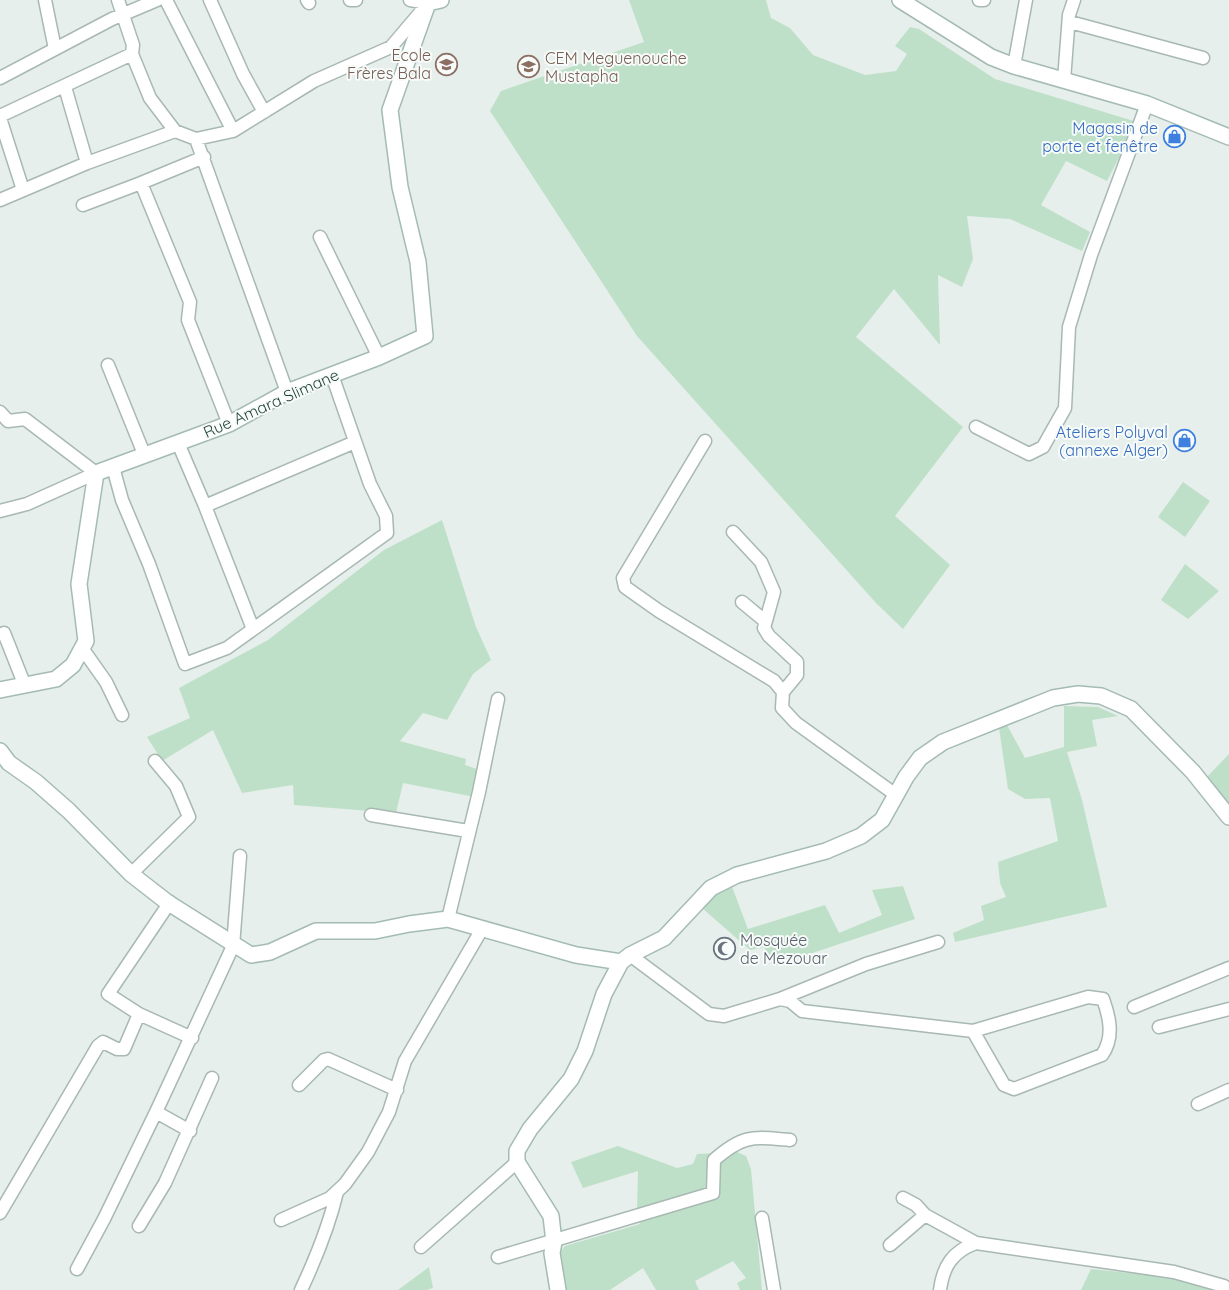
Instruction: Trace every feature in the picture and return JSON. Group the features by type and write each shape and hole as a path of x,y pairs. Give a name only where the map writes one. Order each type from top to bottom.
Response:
{"street":[{"path":"46,0 55,50"},
{"path":"118,0 133,45 132,54 150,98 175,131 196,139 233,131 314,81 390,48 432,1"},
{"path":"0,78 124,14 157,0"},
{"path":"166,0 233,131"},
{"path":"210,0 242,74 264,112"},
{"path":"350,0 356,0"},
{"path":"410,0 432,1"},
{"path":"900,0 992,57 1014,66 1147,104 1229,137"},
{"path":"979,0 984,0"},
{"path":"1014,66 1026,0"},
{"path":"1064,80 1074,0"},
{"name":"Rue Amara Slimane","path":"96,473 229,424 287,392 379,357 425,336 418,262 400,187 390,110 432,1"},
{"path":"1070,22 1203,58"},
{"path":"23,190 0,117 132,54"},
{"path":"65,87 87,163"},
{"path":"976,427 1029,454 1043,447 1066,408 1069,327 1091,255 1147,104"},
{"path":"0,200 87,163 175,131"},
{"path":"196,139 204,157 245,280 287,392"},
{"path":"83,204 204,157"},
{"path":"141,183 190,302 188,320 229,424"},
{"path":"320,237 379,357"},
{"path":"108,365 144,454"},
{"path":"113,467 122,500 149,564 185,664 227,648 387,533 386,516 370,484 332,375"},
{"path":"0,412 8,421 25,419 96,473"},
{"path":"705,441 623,578 625,587 658,610 774,681 783,692"},
{"path":"204,506 355,442"},
{"path":"178,443 253,630"},
{"path":"0,511 27,504 96,473"},
{"path":"0,690 56,679 74,665 86,641 79,584 96,473"},
{"path":"733,532 755,554 768,574 774,592 764,628 769,636 797,662 797,675 783,692 782,708 796,723 896,795"},
{"path":"742,602 765,621"},
{"path":"4,634 25,686"},
{"path":"82,648 106,682 122,715"},
{"path":"558,1290 552,1253 554,1242 552,1216 517,1162 517,1150 530,1129 571,1079 584,1051 604,994 626,958 664,938 711,888 737,874 826,851 861,836 882,820 906,777 920,758 943,742 1053,698 1078,694 1101,696 1131,709 1193,772 1229,818"},
{"path":"448,919 468,830 479,792 498,699"},
{"path":"0,751 9,763 36,782 69,811 131,874 233,946 251,955 270,952 316,931 375,931 448,919 576,955 626,958 709,1014 724,1016 780,999 866,964 938,942"},
{"path":"131,874 189,817 176,786 155,761"},
{"path":"371,815 468,830"},
{"path":"76,1269 104,1219 170,1079 192,1038 233,946 240,856"},
{"path":"170,902 108,994 139,1014 192,1038"},
{"path":"281,1220 330,1198 337,1192 368,1152 390,1112 406,1061 482,929"},
{"path":"1134,1007 1229,968"},
{"path":"780,999 790,1001 802,1012 973,1031 1088,997 1103,999 1110,1017 1108,1046 1102,1056 1014,1089 1004,1085 973,1031"},
{"path":"1159,1027 1229,1009"},
{"path":"0,1213 98,1046 103,1042 117,1049 124,1049 139,1014"},
{"path":"299,1085 324,1060 328,1059 397,1090"},
{"path":"139,1226 165,1183 190,1131 212,1078"},
{"path":"1198,1104 1229,1090"},
{"path":"156,1112 190,1131"},
{"path":"498,1257 554,1242 713,1193 714,1160 728,1149 752,1137 790,1140"},
{"path":"421,1247 517,1162"},
{"path":"301,1290 323,1234 330,1222 337,1192"},
{"path":"903,1198 916,1205 925,1216 976,1243 1174,1272 1224,1286 1228,1290"},
{"path":"890,1245 925,1216"},
{"path":"762,1218 774,1290"},
{"path":"940,1290 943,1268 963,1248 976,1243"}],"green space":[{"path":"629,0 766,0 771,18 790,28 813,55 865,75 896,71 907,54 895,46 910,27 919,29 995,79 1137,122 1107,181 1066,161 1041,205 1090,232 1082,251 1010,219 967,216 973,259 962,287 938,275 940,345 894,289 856,337 963,427 895,516 950,565 903,629 876,603 637,336 490,111 501,91 644,42"},
{"path":"1183,482 1210,501 1185,537 1158,517"},
{"path":"442,520 476,627 491,660 473,674 447,720 423,713 400,741 466,759 465,765 480,770 475,797 403,783 396,813 294,805 293,785 242,793 213,730 162,761 147,737 190,718 179,688 268,640 384,550"},
{"path":"1185,564 1219,591 1188,619 1161,600"},
{"path":"1064,706 1098,707 1118,716 1092,720 1097,746 1067,752 1082,800 1107,907 955,942 953,933 984,920 981,906 1006,897 1000,883 998,862 1058,841 1050,798 1025,799 1008,789 999,728 1007,725 1025,758 1064,747"},
{"path":"1229,754 1229,807 1205,779"},
{"path":"731,884 748,929 825,905 839,933 882,915 872,890 903,886 915,919 773,966 764,947 750,950 702,908 714,893"},
{"path":"618,1146 677,1168 693,1164 697,1154 737,1152 746,1156 751,1169 762,1290 740,1290 737,1283 746,1278 733,1261 695,1281 699,1290 656,1290 643,1268 610,1290 563,1290 556,1257 565,1246 640,1224 637,1210 638,1171 583,1188 571,1162"},
{"path":"429,1267 433,1288 426,1290 398,1290"},
{"path":"1091,1269 1178,1278 1218,1290 1081,1290"}],"place":[{"name":"Ecole Frères Bala","path":"447,64"},
{"name":"CEM Meguenouche Mustapha","path":"529,67"},
{"name":"Magasin de porte et fenêtre","path":"1174,137"},
{"name":"Ateliers Polyval (annexe Alger)","path":"1184,441"},
{"name":"Mosquée de Mezouar","path":"724,949"}]}
